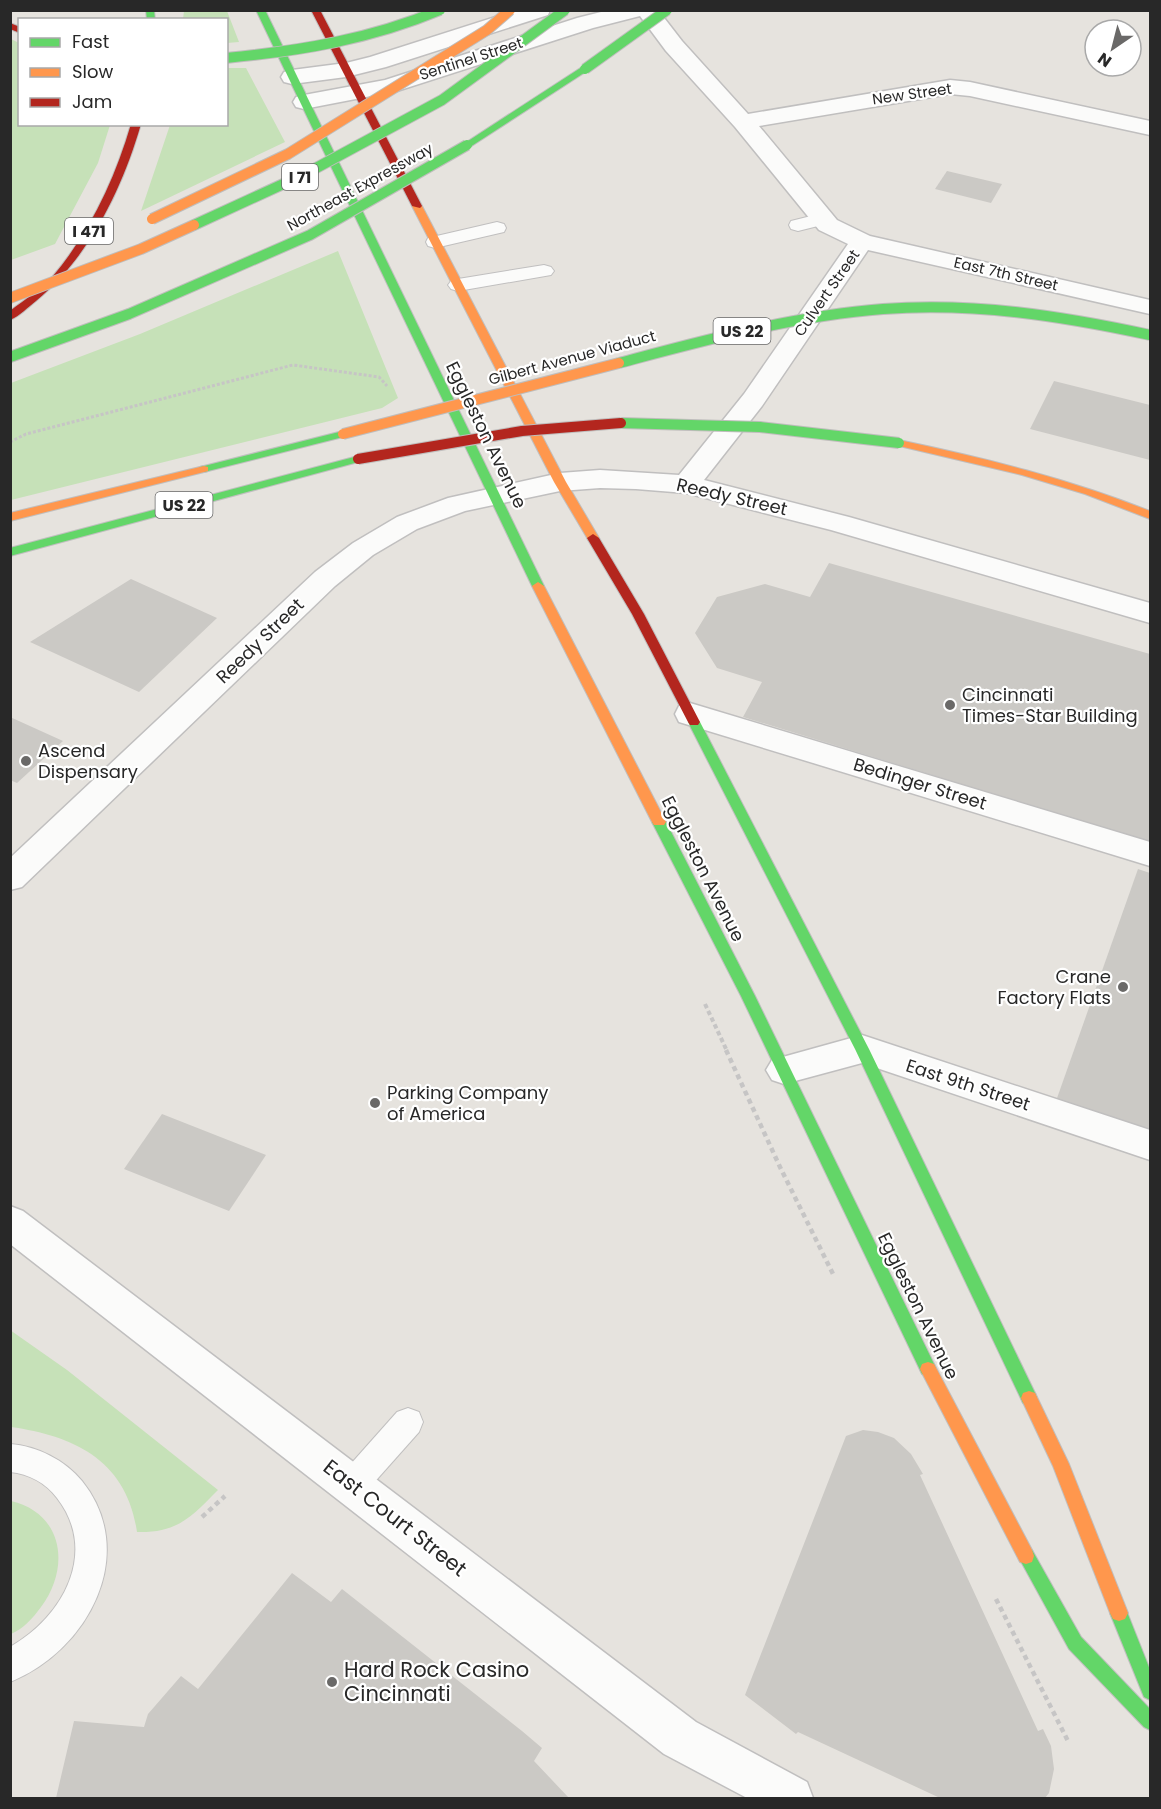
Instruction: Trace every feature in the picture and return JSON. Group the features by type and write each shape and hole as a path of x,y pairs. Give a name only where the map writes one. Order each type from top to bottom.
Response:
{"main road":[{"name":"Eggleston Avenue","path":"260,10 561,633 748,996 893,1300 1018,1544 1075,1643 1150,1721"},
{"path":"315,10 560,482 638,614 862,1049 1060,1464 1150,1691"},
{"path":"228,58 279,54 358,41 441,10"},
{"path":"139,225 288,154 487,30 510,10"},
{"name":"I 71","path":"10,298 141,249 304,174 442,100 565,10"},
{"path":"606,31 629,10"},
{"name":"Northeast Expressway","path":"10,357 129,314 310,235 467,145 585,69 667,10"},
{"path":"585,69 587,53"},
{"name":"I 471","path":"10,317 56,279 104,209 126,159 135,126"},
{"path":"54,260 96,244"},
{"name":"Gilbert Avenue Viaduct","path":"10,517 734,333 797,320 854,312 922,308 983,309 1031,313 1150,335"},
{"name":"US 22","path":"10,552 358,459 503,433 594,424 773,426 899,443 1038,473 1110,497 1150,515"}],"street":[{"name":"Sentinel Street","path":"292,77 346,70 378,62 540,10"},
{"name":"Sentinel Street","path":"304,102 390,86 585,23 637,10"},
{"name":"Culvert Street","path":"647,10 674,46 743,122 828,225 862,241 753,400 686,484"},
{"name":"New Street","path":"743,122 950,87 970,89 1150,128"},
{"name":"East 7th Street","path":"862,241 1150,307"},
{"name":"Reedy Street","path":"10,878 325,579 363,549 407,523 458,504 495,495 560,482 600,479 686,484 839,523 1150,613"},
{"name":"Bedinger Street","path":"690,714 1150,854"},
{"path":"784,1070 862,1049"},
{"name":"East 9th Street","path":"862,1049 1150,1145"},
{"name":"East Court Street","path":"10,1222 680,1738 791,1798"}],"lane":[{"path":"798,225 823,219"},
{"path":"435,242 497,228"},
{"path":"458,285 544,271"},
{"path":"352,1485 408,1422"},
{"path":"10,1458 50,1470 75,1493 90,1524 92,1560 82,1598 58,1633 25,1660 10,1666"}],"path":[{"path":"10,442 26,434 293,365 379,377 392,391"},
{"path":"202,1517 225,1496"}],"green space":[{"path":"184,11 227,11 239,42 228,43 228,18 183,18"},
{"path":"11,39 18,42 18,126 110,126 98,163 55,244 11,260"},
{"path":"228,68 246,68 285,142 141,211 170,126 228,126"},
{"path":"338,251 398,398 382,408 11,500 11,383 140,334"},
{"path":"10,1330 67,1370 218,1490 183,1522 163,1530 137,1532 131,1507 122,1487 110,1470 94,1456 56,1437 11,1427"},
{"path":"11,1501 28,1507 42,1517 51,1529 57,1544 58,1559 56,1575 41,1607 28,1623 11,1634"}],"building":[{"path":"947,171 1002,184 991,203 935,189"},
{"path":"1054,381 1150,405 1150,460 1030,429"},
{"name":"Cincinnati Times-Star Building","path":"829,563 1150,654 1150,842 743,717 762,682 717,668 695,633 717,597 765,584 810,597"},
{"path":"131,579 217,618 139,692 30,642"},
{"name":"Ascend Dispensary","path":"10,717 63,741 17,783 10,780"},
{"name":"Crane Factory Flats","path":"1138,869 1150,873 1150,1133 1056,1101"},
{"path":"162,1114 266,1155 229,1211 124,1169"},
{"path":"863,1430 878,1432 894,1438 911,1454 923,1474 920,1475 1038,1731 1043,1729 1051,1746 1054,1769 1049,1793 1045,1798 940,1798 798,1732 796,1734 745,1695 846,1436"},
{"name":"Hard Rock Casino Cincinnati","path":"292,1573 331,1602 342,1589 522,1731 542,1748 534,1761 569,1798 56,1798 74,1721 144,1727 148,1714 181,1676 198,1689"}],"traffic: fast":[{"path":"150,10 151,18"},
{"path":"260,10 538,586"},
{"path":"228,58 308,48 362,37 388,30 440,10"},
{"path":"194,225 305,174 442,100 565,10"},
{"path":"585,69 667,10"},
{"path":"467,145 585,69"},
{"path":"10,357 129,314 310,235 467,145"},
{"path":"619,363 760,328 817,317 884,309 999,310 1075,320 1150,335"},
{"path":"621,423 691,423 760,427 899,443"},
{"path":"204,469 343,434"},
{"path":"10,552 358,459"},
{"path":"694,722 862,1049 1029,1398"},
{"path":"659,822 748,996 928,1369"},
{"path":"1026,1556 1075,1643 1150,1721"},
{"path":"1119,1613 1150,1691"}],"traffic: slow":[{"path":"152,219 288,154 487,30 510,10"},
{"path":"417,206 560,482 593,538"},
{"path":"10,298 141,249 194,225"},
{"path":"343,434 619,363"},
{"path":"899,443 1058,482 1150,515"},
{"path":"10,517 204,469"},
{"path":"538,586 659,822"},
{"path":"928,1369 1026,1556"},
{"path":"1029,1398 1061,1464 1119,1613"}],"traffic: jam":[{"path":"315,10 417,206"},
{"path":"10,26 18,29"},
{"path":"10,317 56,279 104,209 126,159 135,126"},
{"path":"358,459 522,431 621,423"},
{"path":"593,538 638,614 694,722"}],"place":[{"name":"Cincinnati Times-Star Building","path":"950,705"},
{"name":"Ascend Dispensary","path":"26,761"},
{"name":"Crane Factory Flats","path":"1123,987"},
{"name":"Parking Company of America","path":"375,1103"},
{"name":"Hard Rock Casino Cincinnati","path":"332,1682"}]}
